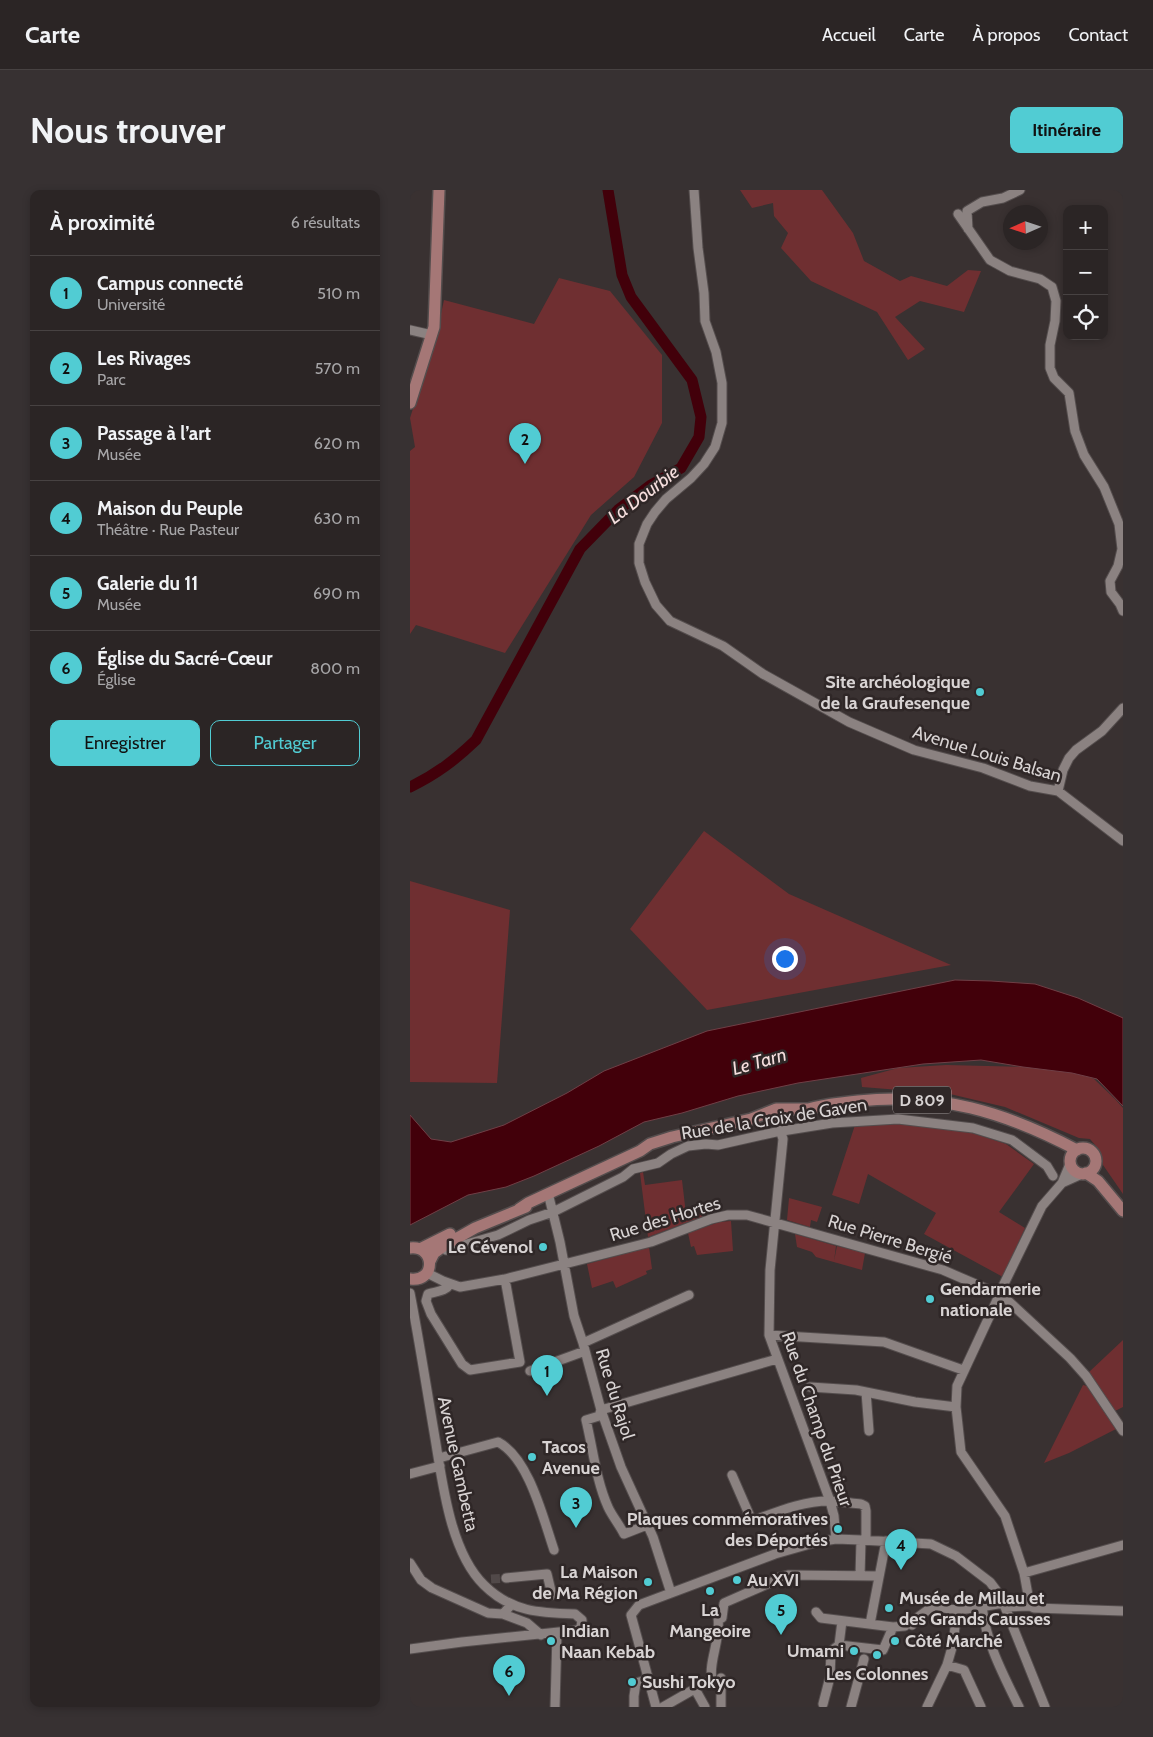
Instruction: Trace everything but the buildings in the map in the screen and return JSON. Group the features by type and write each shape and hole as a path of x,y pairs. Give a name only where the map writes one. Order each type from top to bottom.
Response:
{"main road":[{"path":"410,403 435,320 438,190"},
{"name":"D 809","path":"519,1209 650,1144 672,1137 751,1119 872,1100 923,1100 972,1107 1005,1117 1077,1150"},
{"name":"D 809","path":"1031,1129 1063,1151 1070,1162"},
{"name":"D 809","path":"640,1150 668,1149 684,1135"},
{"path":"1085,1148 1092,1153 1095,1161 1088,1170 1075,1171 1070,1162 1072,1154 1077,1150 1085,1148"},
{"path":"1088,1170 1123,1209"},
{"name":"D 809","path":"430,1261 434,1253 440,1248 476,1228 549,1197 582,1177"},
{"name":"D 809","path":"415,1249 449,1235 476,1228"},
{"path":"415,1249 425,1252 430,1261 419,1277"}],"street":[{"name":"Avenue Louis Balsan","path":"694,190 705,321 716,352 722,383 722,423 715,447 704,464 655,512 643,533 639,544 639,563 652,597 670,621 723,646 764,674 849,722 914,750 983,768 1030,786 1058,791 1067,796 1123,841"},
{"path":"968,230 967,210 982,202 1003,198 1020,190"},
{"path":"958,214 990,260 1010,271 1040,279 1052,287 1056,301 1055,321 1050,345 1050,368 1054,378 1069,393 1075,431 1084,455 1104,487 1119,524 1122,549 1118,566 1110,580 1111,592 1123,611"},
{"path":"410,330 431,337"},
{"path":"410,335 431,337"},
{"path":"1058,791 1063,770 1069,758 1076,750 1102,731 1123,708"},
{"name":"Rue du Champ du Prieur","path":"779,1115 783,1139 770,1270 769,1335 830,1501 834,1516 836,1539"},
{"name":"Rue de la Croix de Gaven","path":"446,1250 498,1235 529,1220 553,1212 622,1177 633,1169 658,1162 668,1149 706,1144 718,1145 781,1132 850,1121 898,1119 973,1128 1012,1140 1047,1166 1053,1176"},
{"path":"1030,1606 1024,1572 1005,1516 961,1452 956,1407 957,1386 1042,1206 1062,1183 1070,1162"},
{"path":"1062,1183 1088,1170"},
{"name":"Rue du Rajol","path":"549,1197 574,1316 601,1410 620,1467 647,1525 671,1593"},
{"name":"Rue des Hortes","path":"450,1284 460,1287 505,1280 651,1242 711,1219 728,1215 747,1215 776,1223"},
{"name":"Rue Pierre Bergié","path":"776,1223 943,1270 999,1295 1070,1358 1086,1376 1123,1431"},
{"path":"419,1277 450,1284"},
{"name":"Avenue Gambetta","path":"419,1277 410,1294 439,1462 450,1518 457,1541 463,1556 479,1580 490,1591 510,1604 542,1613 575,1614 582,1620 581,1627 578,1630 557,1633"},
{"path":"450,1284 441,1291 428,1294 426,1301 431,1314 462,1364 470,1370 480,1370 520,1362 505,1280"},
{"path":"530,1371 584,1347 689,1295"},
{"path":"769,1335 884,1342 963,1370"},
{"path":"647,1525 624,1534 609,1508 600,1484 586,1420 599,1416 601,1410 777,1359"},
{"path":"810,1387 866,1392 915,1402 956,1407"},
{"path":"866,1392 869,1431"},
{"path":"410,1474 498,1442 506,1446 528,1477 554,1550"},
{"path":"732,1475 752,1521 812,1502 830,1501 865,1506 860,1576"},
{"path":"656,1707 631,1615 639,1605 775,1554 802,1545 836,1539 931,1544 949,1552 990,1582 1005,1605 1045,1707"},
{"path":"870,1624 886,1541"},
{"path":"1024,1572 1123,1545"},
{"path":"410,1563 422,1580 432,1588 488,1613 502,1614 528,1623 541,1634"},
{"path":"506,1578 547,1574 552,1595"},
{"path":"721,1707 717,1678 711,1672 724,1603 780,1577 820,1575 836,1577 879,1576"},
{"path":"479,1580 491,1579"},
{"path":"502,1614 510,1604"},
{"path":"816,1612 821,1618 893,1627 908,1626 935,1605 940,1608 957,1610 1005,1605 1063,1610 1123,1611"},
{"path":"982,1606 983,1620 995,1658 1019,1707"},
{"path":"927,1707 947,1664 953,1644 957,1610"},
{"path":"832,1707 820,1704 830,1677 830,1651 839,1644 842,1621"},
{"path":"839,1644 866,1653 883,1650 893,1627"},
{"path":"410,1649 557,1633 555,1707"},
{"path":"953,1644 990,1643"},
{"path":"850,1707 866,1653"},
{"path":"947,1664 964,1670 981,1707"},
{"path":"663,1707 717,1678"},
{"path":"634,1707 636,1683 649,1679"},
{"path":"695,1689 704,1707"}],"shaded area":[{"path":"740,190 822,190 853,233 864,261 900,281 911,276 947,286 968,270 981,271 964,312 920,301 895,317 925,349 908,360 877,312 811,281 781,248 788,233 774,216 773,203 752,208"},
{"path":"559,278 610,291 662,355 662,423 634,477 591,515 505,653 416,625 410,634 410,451 415,447 410,418 436,337 444,300 534,324"},
{"path":"704,831 789,894 951,965 707,1010 630,929"},
{"path":"410,881 510,910 497,1083 410,1082"},
{"path":"946,1065 1066,1068 1094,1079 1123,1108 1123,1194 1103,1165 1100,1151 1090,1139 1079,1138 1005,1107 950,1094 862,1087 861,1078 898,1068"},
{"path":"896,1123 969,1132 1006,1144 1034,1164 999,1212 1025,1228 1003,1277 924,1234 936,1213 868,1174 859,1204 832,1195 855,1125"},
{"path":"643,1172 645,1185 682,1180 686,1214 706,1212 707,1215 648,1237 640,1173"},
{"path":"789,1198 822,1207 817,1222 811,1220 810,1227 787,1220"},
{"path":"731,1221 733,1251 697,1255 694,1246 691,1247 688,1233 719,1222"},
{"path":"795,1234 836,1246 834,1261 837,1246 865,1253 862,1270 816,1257 812,1252 797,1247"},
{"path":"649,1247 652,1269 646,1271 647,1274 616,1288 613,1281 592,1288 587,1264"},
{"path":"1123,1340 1123,1407 1115,1411 1088,1373"},
{"path":"1083,1385 1087,1386 1116,1429 1069,1453 1044,1463"}],"water":[{"name":"Le Tarn","path":"955,980 1035,984 1078,998 1123,1018 1123,1106 1097,1079 1072,1073 981,1060 923,1064 798,1083 738,1096 644,1122 599,1146 534,1176 506,1187 468,1195 410,1225 410,1115 431,1139 451,1142 504,1125 567,1093 604,1071 707,1031"}],"waterway":[{"name":"La Dourbie","path":"410,787 445,766 476,740 580,549 618,510 651,485 681,468 699,437 701,417 692,380 631,297 622,275 608,190"}],"tunnel":[{"path":"491,1579 506,1578"}],"place":[{"name":"Les Rivages","path":"525,464"},
{"name":"Site archéologique de la Graufesenque","path":"980,692"},
{"name":"Le Cévenol","path":"543,1247"},
{"name":"Gendarmerie nationale","path":"930,1299"},
{"name":"Campus connecté","path":"547,1396"},
{"name":"Tacos Avenue","path":"532,1457"},
{"name":"Passage à l’art","path":"576,1528"},
{"name":"Plaques commémoratives des Déportés","path":"838,1529"},
{"name":"Maison du Peuple","path":"901,1570"},
{"name":"Au XVI","path":"737,1580"},
{"name":"La Maison de Ma Région","path":"648,1582"},
{"name":"La Mangeoire","path":"710,1591"},
{"name":"Musée de Millau et des Grands Causses","path":"889,1608"},
{"name":"Galerie du 11","path":"781,1635"},
{"name":"Indian Naan Kebab","path":"551,1641"},
{"name":"Côté Marché","path":"895,1641"},
{"name":"Umami","path":"854,1651"},
{"name":"Les Colonnes","path":"877,1655"},
{"name":"Sushi Tokyo","path":"632,1682"},
{"name":"Église du Sacré-Cœur","path":"509,1696"}]}
